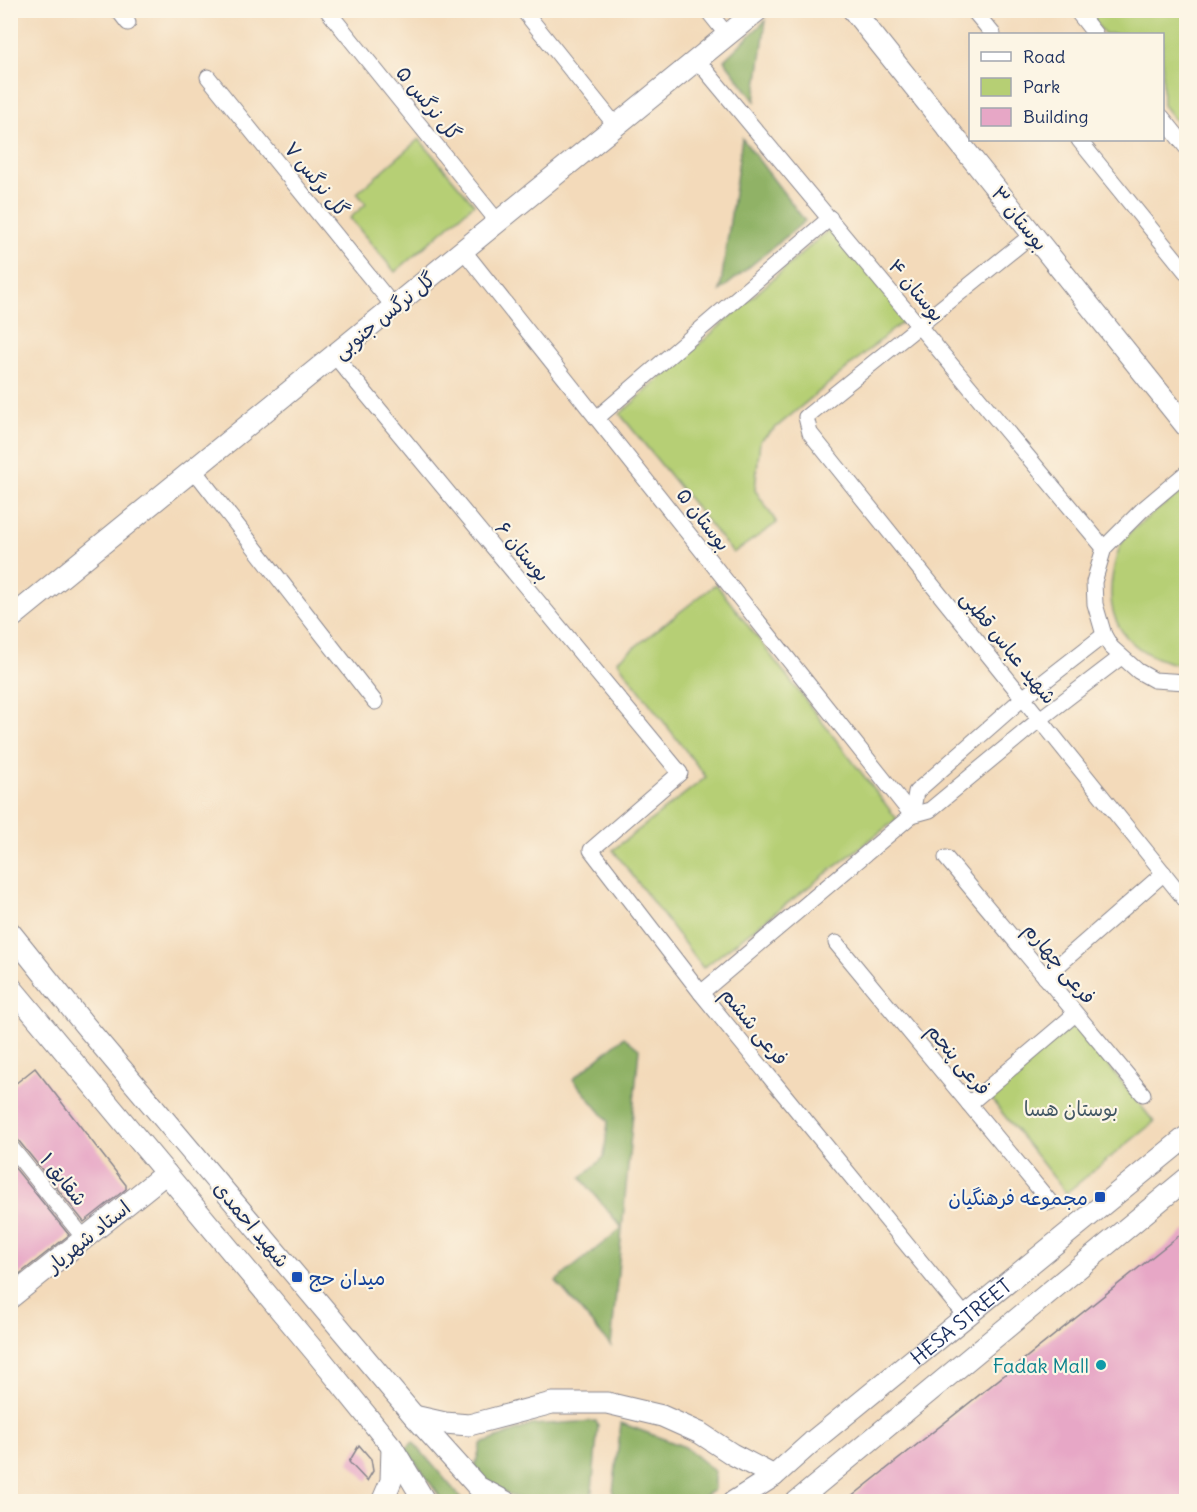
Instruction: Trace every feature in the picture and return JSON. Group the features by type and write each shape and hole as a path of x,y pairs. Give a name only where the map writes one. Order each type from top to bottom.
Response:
{"main road":[{"name":"گل نرگس جنوبی","path":"10,619 758,10"},
{"name":"بوستان ۳","path":"853,10 1186,426"},
{"path":"871,10 969,133"},
{"name":"بوستان ۳","path":"976,141 1186,403"},
{"name":"شهید احمدی","path":"10,932 83,1023 414,1416 482,1494 506,1502"},
{"name":"شهید احمدی","path":"10,986 392,1447 425,1502"},
{"path":"1178,1143 1186,1171"},
{"name":"HESA STREET","path":"734,1502 774,1476 1178,1143"},
{"name":"استاد شهریار","path":"10,1298 166,1173"},
{"name":"HESA STREET","path":"796,1502 1186,1179"},
{"path":"414,1416 445,1423 468,1425 552,1403 607,1403 662,1416 681,1424 774,1476"},
{"path":"382,1502 391,1481 392,1447"}],"street":[{"path":"118,10 128,23"},
{"name":"گل نرگس ۵","path":"327,10 498,222"},
{"path":"523,10 616,126"},
{"path":"707,10 728,35"},
{"path":"973,10 992,33"},
{"path":"1076,10 1094,33"},
{"name":"بوستان ۴","path":"697,60 1104,548"},
{"name":"گل نرگس ۷","path":"208,77 394,307"},
{"path":"1164,120 1186,147"},
{"path":"1080,141 1186,272"},
{"path":"597,418 830,218"},
{"path":"920,325 1033,234"},
{"name":"بوستان ۵","path":"463,250 912,815"},
{"name":"شهید عباس قطبی","path":"920,325 806,417 810,434 1186,901"},
{"name":"بوستان ۶","path":"334,355 680,773"},
{"path":"194,470 375,702"},
{"path":"1186,473 1142,510 1104,548 1094,582 1095,603 1104,635 1111,647 1138,671 1154,680 1186,682"},
{"path":"912,815 916,792 1023,698 1104,635"},
{"path":"701,993 912,815 930,810 1040,719 1121,657"},
{"name":"فرعی ششم","path":"680,773 591,850 701,993 966,1317"},
{"name":"فرعی چهارم","path":"946,858 1143,1094"},
{"path":"1045,977 1164,873"},
{"name":"فرعی پنجم","path":"836,944 1050,1202"},
{"path":"969,1104 1075,1014"},
{"name":"شقایق ۱","path":"10,1146 84,1239"}],"green space":[{"path":"1184,10 1186,14 1186,134 1164,106 1164,33 1104,33 1085,11"},
{"path":"766,20 755,101 724,60"},
{"path":"742,138 805,221 720,291"},
{"path":"419,139 474,204 395,272 350,218 366,204 357,193"},
{"path":"833,226 907,318 760,441 755,490 777,523 733,553 620,414"},
{"path":"1186,488 1186,666 1167,662 1151,655 1137,647 1126,636 1112,609 1111,591 1116,558 1123,541 1139,525"},
{"path":"716,584 897,819 703,968 613,850 706,777 617,661"},
{"name":"بوستان هسا","path":"1075,1024 1154,1122 1066,1193 988,1095"},
{"path":"624,1037 639,1049 611,1346 556,1281 622,1228 581,1178 604,1157 608,1121 573,1079"},
{"path":"596,1421 598,1426 591,1501 524,1501 486,1484 475,1466 481,1444 532,1425"},
{"path":"621,1423 685,1447 714,1471 714,1490 699,1499 612,1501"},
{"path":"413,1442 465,1501 443,1501 406,1449"}],"building":[{"path":"35,1068 126,1185 126,1189 84,1222 18,1140 10,1137 10,1088"},
{"path":"10,1162 69,1235 12,1280 10,1277"},
{"name":"Fadak Mall","path":"1186,1230 1186,1502 845,1502"},
{"path":"359,1445 371,1459 373,1471 367,1481 349,1462"}],"place":[{"name":"مجموعه فرهنگیان","path":"1100,1197"},
{"name":"میدان حج","path":"297,1277"},
{"name":"Fadak Mall","path":"1101,1365"}]}
